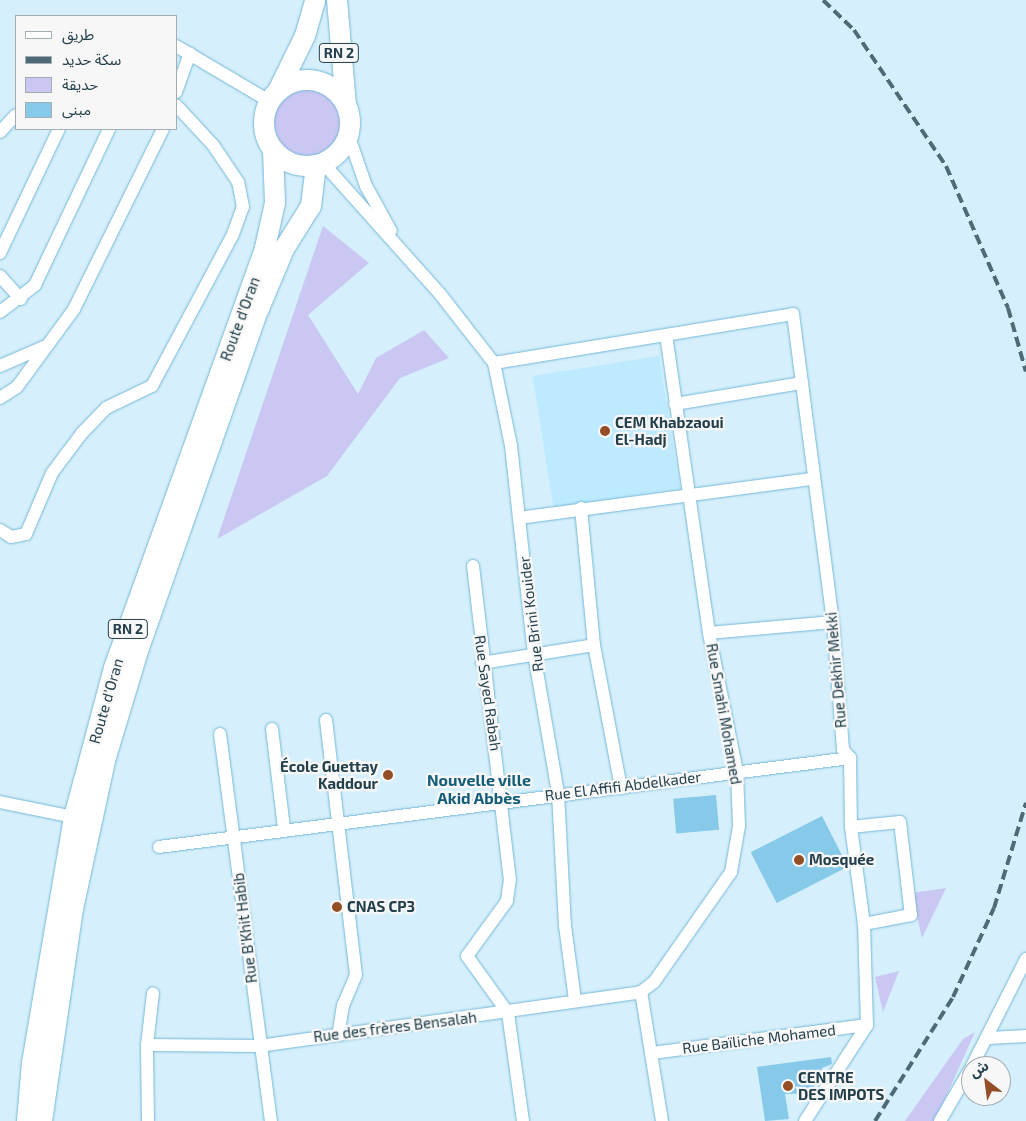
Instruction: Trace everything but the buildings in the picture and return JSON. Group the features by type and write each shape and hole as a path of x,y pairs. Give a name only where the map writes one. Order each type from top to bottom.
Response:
{"main road":[{"name":"RN 2","path":"274,96 305,36 315,0"},
{"name":"RN 2","path":"337,0 346,105"},
{"path":"302,80 316,81 328,86 346,105 348,134 339,151 320,164 292,164 273,150 263,126 274,96 302,80"},
{"name":"Route d'Oran","path":"27,1121 33,1053 74,818 114,668 265,248 275,203 273,150"},
{"name":"Route d'Oran","path":"42,1121 73,909 109,748 139,648 258,310 284,249 311,206 320,164"}],"street":[{"path":"178,47 274,96"},
{"path":"178,75 190,53"},
{"path":"0,530 11,537 26,534 52,473 74,443 106,408 152,386 233,234 243,207 238,182 214,145 178,107"},
{"path":"0,132 15,116"},
{"path":"0,253 59,130"},
{"path":"0,312 22,299 40,276 109,130"},
{"path":"0,398 17,387 74,309 163,130"},
{"path":"348,134 366,186 409,258"},
{"path":"320,164 409,258"},
{"name":"Rue Brini Kouider","path":"409,258 494,363 512,446 534,654 558,793 565,926 575,1000"},
{"path":"0,276 22,299"},
{"name":"Rue Dekhir Mekki","path":"666,336 793,314 812,479 833,622 843,750 850,758 852,827 864,924 867,1025"},
{"path":"494,363 666,336"},
{"name":"Rue Smahi Mohamed","path":"641,992 654,982 731,872 738,848 737,772 709,633 666,336"},
{"path":"0,366 50,344"},
{"path":"675,404 802,383"},
{"path":"519,518 581,508 690,496 812,479"},
{"path":"581,508 594,645 621,788"},
{"name":"Rue Sayed Rabah","path":"473,566 482,663 504,802 508,901 467,956 508,1013"},
{"path":"709,633 833,622"},
{"path":"482,663 594,645"},
{"path":"326,720 340,826 356,975 343,1005 338,1035"},
{"path":"272,729 284,828"},
{"name":"Rue B'Khit Habib","path":"220,734 235,836 259,1046 271,1121"},
{"name":"Rue El Affifi Abdelkader","path":"159,847 284,828 340,826 558,793 621,788 850,758"},
{"path":"0,802 74,818"},
{"path":"852,827 900,822 911,915 864,924"},
{"path":"978,1056 989,1038 1026,959"},
{"path":"641,992 662,1121"},
{"name":"Rue des frères Bensalah","path":"147,1044 259,1046 508,1013 575,1000 641,992"},
{"path":"148,1121 147,1044 153,993"},
{"path":"508,1013 523,1121"},
{"path":"805,1121 867,1025"},
{"name":"Rue Baïliche Mohamed","path":"652,1053 867,1025"},
{"path":"989,1038 1026,1036"},
{"path":"940,1121 961,1086"}],"shaded area":[{"name":"CEM Khabzaoui El-Hadj","path":"659,356 680,488 554,508 533,376"}],"green space":[{"path":"306,88 325,94 335,104 341,123 335,142 325,152 306,158 287,152 277,142 271,123 277,104 287,94"},
{"path":"323,226 369,263 308,315 358,394 376,358 424,330 449,358 400,378 327,476 217,539"},
{"path":"946,888 922,938 912,893"},
{"path":"899,971 883,1012 875,977"},
{"path":"975,1032 964,1056 961,1056 961,1063 935,1121 905,1121 963,1039"}],"railway":[{"path":"823,0 854,30 946,166 1008,308 1026,372"},
{"path":"875,1121 953,997 994,908 1026,803"}],"place":[{"name":"CEM Khabzaoui El-Hadj","path":"605,431"},
{"name":"École Guettay Kaddour","path":"388,775"},
{"name":"Mosquée","path":"799,860"},
{"name":"CNAS CP3","path":"337,907"},
{"name":"CENTRE DES IMPOTS","path":"788,1086"}],"district":[{"name":"Nouvelle ville Akid Abbès","path":"479,789"}]}
